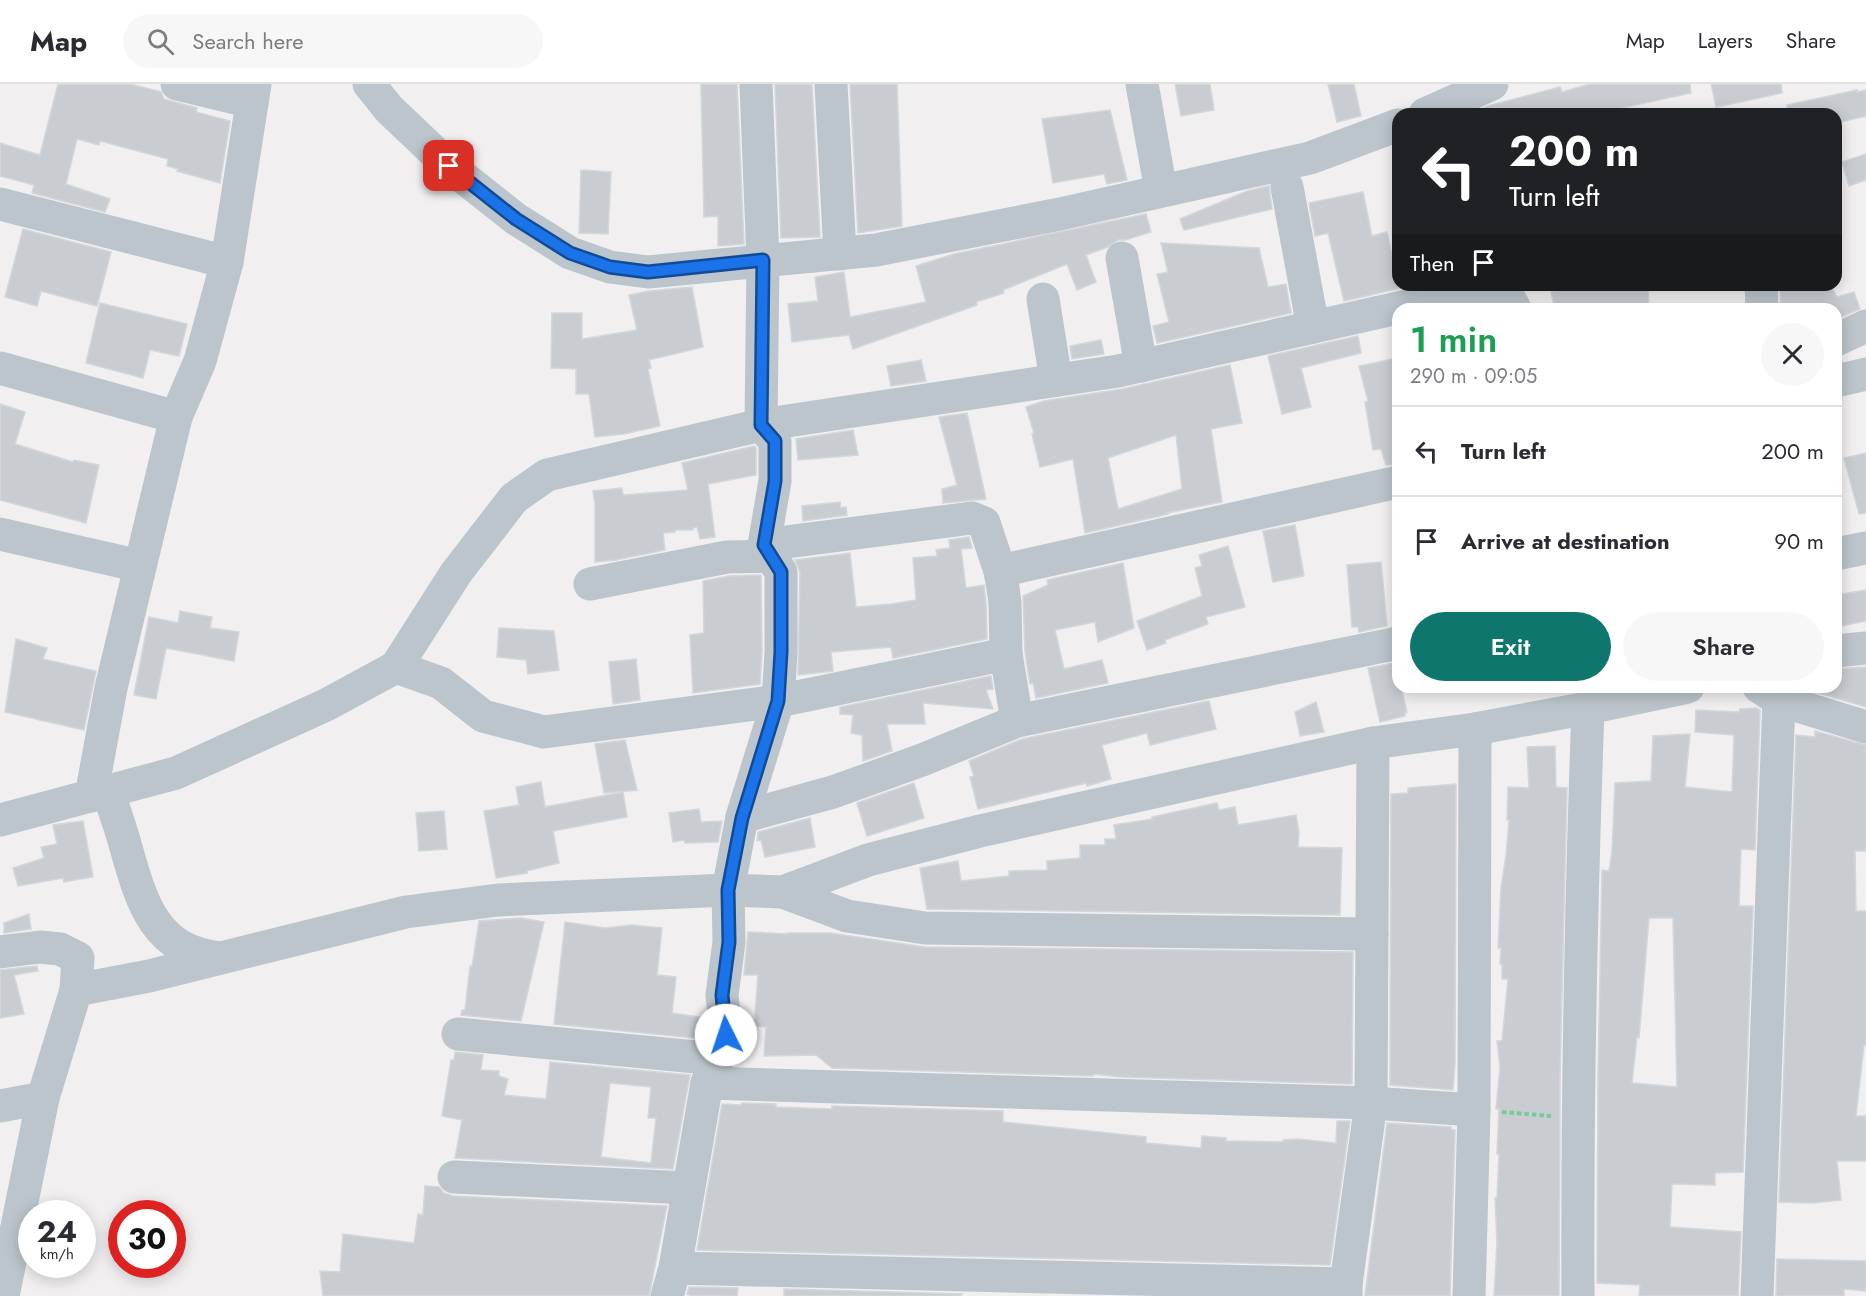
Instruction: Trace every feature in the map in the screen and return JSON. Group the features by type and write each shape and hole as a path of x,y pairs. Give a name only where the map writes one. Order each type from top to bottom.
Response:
{"street":[{"path":"177,84 253,93 227,262 200,361 176,417 111,688 99,794 147,910 165,935 182,948 200,956 220,958"},
{"path":"369,84 389,109 449,166 516,219 570,253 610,267 648,272 876,250 1060,214 1310,158 1392,127"},
{"path":"756,84 763,260 761,425 775,441 775,481 767,550 781,572 781,652 778,701 742,818 728,890 729,942 722,995 726,1035 712,1071 671,1282 1346,1290 1371,1103 1373,743"},
{"path":"831,84 840,254"},
{"path":"1142,84 1161,191"},
{"path":"1438,108 1492,84"},
{"path":"1287,187 1313,327"},
{"path":"0,204 227,262"},
{"path":"1122,258 1141,366"},
{"path":"1406,303 1453,291"},
{"path":"1500,291 1507,294 1512,303"},
{"path":"1043,299 1056,380"},
{"path":"0,820 176,773 326,705 396,667 456,573 514,498 547,476 761,425 1141,366 1392,307"},
{"path":"1842,337 1866,326"},
{"path":"0,368 176,417"},
{"path":"1842,380 1866,374"},
{"path":"1000,571 1392,483"},
{"path":"590,584 767,550 972,518 984,523 1000,571 1005,603 1006,654 1017,721"},
{"path":"0,534 140,566"},
{"path":"1842,553 1866,548"},
{"path":"742,818 832,792 922,760 1017,721 1392,644"},
{"path":"1842,650 1866,648"},
{"path":"396,667 441,683 483,716 544,732 778,701 1006,654"},
{"path":"783,892 868,860 980,831 1181,788 1373,743 1474,729 1659,693"},
{"path":"1757,1296 1769,694 1866,727"},
{"path":"1578,1296 1577,1118 1588,708"},
{"path":"1469,1296 1474,1110 1474,729"},
{"path":"76,990 149,976 406,912 498,900 728,890 783,892 847,916 925,928 1372,934"},
{"path":"0,952 40,947 60,948 78,958 76,990 12,1191 3,1296"},
{"path":"458,1034 712,1071 1474,1110"},
{"path":"0,1106 43,1098"},
{"path":"454,1177 688,1188"}],"path":[{"path":"1474,1110 1577,1118"}],"building":[{"path":"58,84 130,84 161,92 164,99 197,108 196,112 230,121 220,183 177,171 178,169 167,166 168,159 100,141 99,145 77,139 66,184 110,199 105,212 32,193 34,185 0,176 0,143 40,155"},
{"path":"701,84 737,84 744,244 718,246 718,216 704,217"},
{"path":"775,84 812,84 820,237 781,238"},
{"path":"850,84 897,84 902,226 858,233"},
{"path":"1175,84 1210,84 1214,110 1181,116"},
{"path":"1328,84 1354,84 1361,116 1337,122"},
{"path":"1590,84 1690,84 1691,93 1622,108 1484,108 1560,87 1562,92"},
{"path":"1711,84 1781,84 1782,93 1716,107"},
{"path":"1866,90 1866,116 1842,122 1842,108 1787,108 1787,105"},
{"path":"1110,110 1127,180 1107,184 1104,174 1053,183 1042,119"},
{"path":"1866,154 1866,180 1849,186 1842,162"},
{"path":"581,170 611,172 608,234 579,233"},
{"path":"1269,186 1272,209 1184,230 1180,219 1247,191"},
{"path":"1363,192 1372,236 1387,232 1392,256 1392,290 1344,301 1328,233 1315,236 1309,203"},
{"path":"1146,214 1151,232 1118,240 1108,247 1086,255 1096,282 1077,290 1067,264 1003,290 1004,293 976,302 977,305 853,349 849,335 792,342 788,304 818,301 815,277 844,272 850,317 926,302 916,266 954,254"},
{"path":"23,229 111,252 97,306 41,291 37,306 5,297"},
{"path":"1161,243 1259,248 1268,287 1286,284 1291,313 1157,343 1153,326 1169,322 1157,274 1168,272"},
{"path":"692,287 703,347 649,360 651,368 648,369 660,426 624,434 595,437 589,394 576,394 576,369 551,368 552,313 582,313 582,339 637,330 629,295"},
{"path":"1648,291 1649,303 1554,303 1551,292"},
{"path":"1780,291 1834,291 1837,297 1854,292 1860,309 1842,316 1842,303 1781,303"},
{"path":"100,303 187,324 179,356 150,350 143,378 86,363"},
{"path":"1358,336 1361,353 1301,368 1311,407 1282,414 1268,356"},
{"path":"1101,340 1104,354 1072,359 1070,346"},
{"path":"1392,359 1392,464 1386,465 1381,449 1373,450 1365,402 1368,401 1359,366"},
{"path":"921,360 926,381 891,386 887,366"},
{"path":"1230,365 1242,423 1211,429 1222,502 1085,533 1073,459 1040,467 1032,434 1034,433 1026,407 1044,401 1122,389","holes":["1176,435 1182,489 1118,509 1108,458"]},
{"path":"0,404 25,412 15,444 73,462 74,460 99,465 86,523 0,500"},
{"path":"967,413 986,499 943,503 942,489 957,485 939,417"},
{"path":"853,430 858,455 798,460 796,439"},
{"path":"754,446 756,448 756,475 708,484 715,537 700,539 697,527 693,530 675,530 675,532 663,533 665,550 595,562 593,491 622,488 623,495 688,490 682,463"},
{"path":"1866,453 1866,513 1859,514 1844,458"},
{"path":"840,502 841,508 846,507 847,515 803,521 802,506"},
{"path":"1295,525 1304,576 1273,582 1263,531"},
{"path":"969,537 972,548 961,549 966,588 984,585 987,639 893,658 891,647 831,652 833,671 798,675 800,572 795,560 850,553 856,607 892,604 916,600 913,558 937,556 936,550 950,548 949,540"},
{"path":"1228,546 1245,607 1206,617 1208,624 1165,640 1166,643 1147,650 1137,621 1202,596 1195,568 1202,566 1199,555"},
{"path":"1381,562 1387,626 1359,632 1358,627 1352,627 1347,565"},
{"path":"1123,563 1134,628 1098,642 1095,622 1055,630 1064,669 1102,660 1108,683 1036,698 1033,683 1030,684 1025,652 1023,596 1048,585 1047,580"},
{"path":"761,575 760,684 693,693 690,635 704,633 703,581 729,576"},
{"path":"1866,590 1866,621 1842,626 1842,594"},
{"path":"180,611 212,617 210,628 239,632 234,661 166,648 156,699 134,695 149,617 178,623"},
{"path":"499,628 554,631 559,670 528,674 526,660 497,657"},
{"path":"16,639 47,648 43,659 96,671 84,730 5,712"},
{"path":"636,659 640,700 613,704 609,662"},
{"path":"1392,664 1392,693 1402,693 1407,712 1405,716 1380,722 1368,668"},
{"path":"1866,667 1866,707 1819,693 1842,693 1842,669"},
{"path":"991,676 993,689 986,690 993,709 923,703 925,724 887,724 892,751 863,761 862,735 851,733 853,715 840,714 840,707"},
{"path":"1209,701 1216,729 1150,745 1147,733 1102,745 1111,779 978,809 970,777 974,776 969,761 1022,739"},
{"path":"1316,702 1324,732 1300,736 1295,712"},
{"path":"1740,709 1760,710 1755,850 1741,849 1739,906 1753,906 1743,1172 1715,1173 1715,1185 1672,1184 1670,1227 1741,1232 1738,1296 1639,1296 1640,1285 1597,1283 1602,870 1609,871 1612,851 1615,783 1651,781 1653,736 1690,734 1685,787 1732,792 1734,735 1695,732 1696,710 1739,712","holes":["1649,918 1673,918 1677,1087 1632,1083 1637,1037 1639,1038"]},
{"path":"1815,731 1866,745 1866,851 1855,851 1856,911 1866,911 1866,1045 1864,1045 1856,1116 1866,1116 1866,1161 1837,1161 1841,1200 1813,1203 1779,1202 1796,735 1815,737"},
{"path":"625,740 637,790 604,793 595,744"},
{"path":"1555,746 1556,787 1567,788 1560,1075 1559,1296 1494,1296 1497,1243 1495,1198 1497,1198 1499,1154 1497,1154 1499,1109 1496,1109 1500,1067 1497,1041 1502,1041 1508,979 1502,979 1501,948 1498,948 1501,888 1509,820 1507,820 1508,787 1529,788 1527,747"},
{"path":"541,782 545,807 623,792 627,817 553,831 559,863 527,871 527,873 496,878 484,811 519,805 516,787"},
{"path":"914,783 924,818 867,836 857,803"},
{"path":"1456,784 1453,1090 1390,1085 1391,794 1408,793 1408,788"},
{"path":"1217,803 1219,810 1235,807 1238,825 1296,815 1299,832 1298,847 1342,848 1340,915 927,909 920,868 958,861 961,881 1009,876 1009,871 1047,870 1047,861 1080,858 1080,845 1105,845 1105,839 1116,839 1114,825 1153,819 1152,817"},
{"path":"699,809 701,822 722,821 718,842 685,843 684,840 673,842 669,813"},
{"path":"444,811 447,849 419,851 416,813"},
{"path":"810,818 815,847 765,857 761,840 757,841 758,832"},
{"path":"83,821 93,877 64,882 63,878 18,886 13,868 44,858 41,847 57,844 53,825"},
{"path":"29,914 31,929 4,933 4,923"},
{"path":"521,918 544,922 521,1021 461,1015 462,1010 465,1010 470,966 472,967 479,921"},
{"path":"565,922 605,928 632,925 662,928 657,975 676,977 672,1013 705,1018 707,1032 704,1039 554,1024"},
{"path":"748,932 830,933 925,947 1353,952 1352,1084 1122,1077 1094,1074 1093,1076 832,1068 816,1055 764,1056 766,1027 754,1026 758,975 744,975"},
{"path":"37,966 38,971 14,975 24,1014 0,1018 0,970"},
{"path":"455,1052 483,1055 481,1070 499,1071 499,1076 508,1079 504,1095 546,1099 550,1062 690,1075 673,1169 455,1158 462,1120 442,1116 451,1060 454,1060","holes":["610,1083 651,1087 648,1118 656,1118 651,1163 601,1157"]},
{"path":"742,1103 832,1109 832,1106 1003,1111 1003,1122 1146,1137 1146,1143 1201,1148 1202,1136 1226,1138 1226,1141 1283,1142 1283,1140 1298,1139 1336,1143 1337,1121 1350,1121 1330,1265 697,1250 722,1104 741,1105"},
{"path":"1387,1123 1451,1127 1455,1130 1450,1296 1365,1296"},
{"path":"425,1186 439,1187 444,1193 453,1196 667,1206 649,1296 323,1296 320,1271 340,1272 343,1234 414,1243 418,1214 423,1215"},
{"path":"1777,1259 1866,1261 1866,1291 1844,1289 1844,1296 1776,1296"},
{"path":"689,1287 738,1288 737,1296 692,1296 687,1294"},
{"path":"784,1289 962,1294 961,1296 784,1296"}],"route":[{"path":"449,166 516,219 570,253 610,267 648,272 763,260 761,425 775,441 775,481 764,545 781,572 781,652 778,701 742,818 728,890 729,942 722,995 726,1035"}]}
